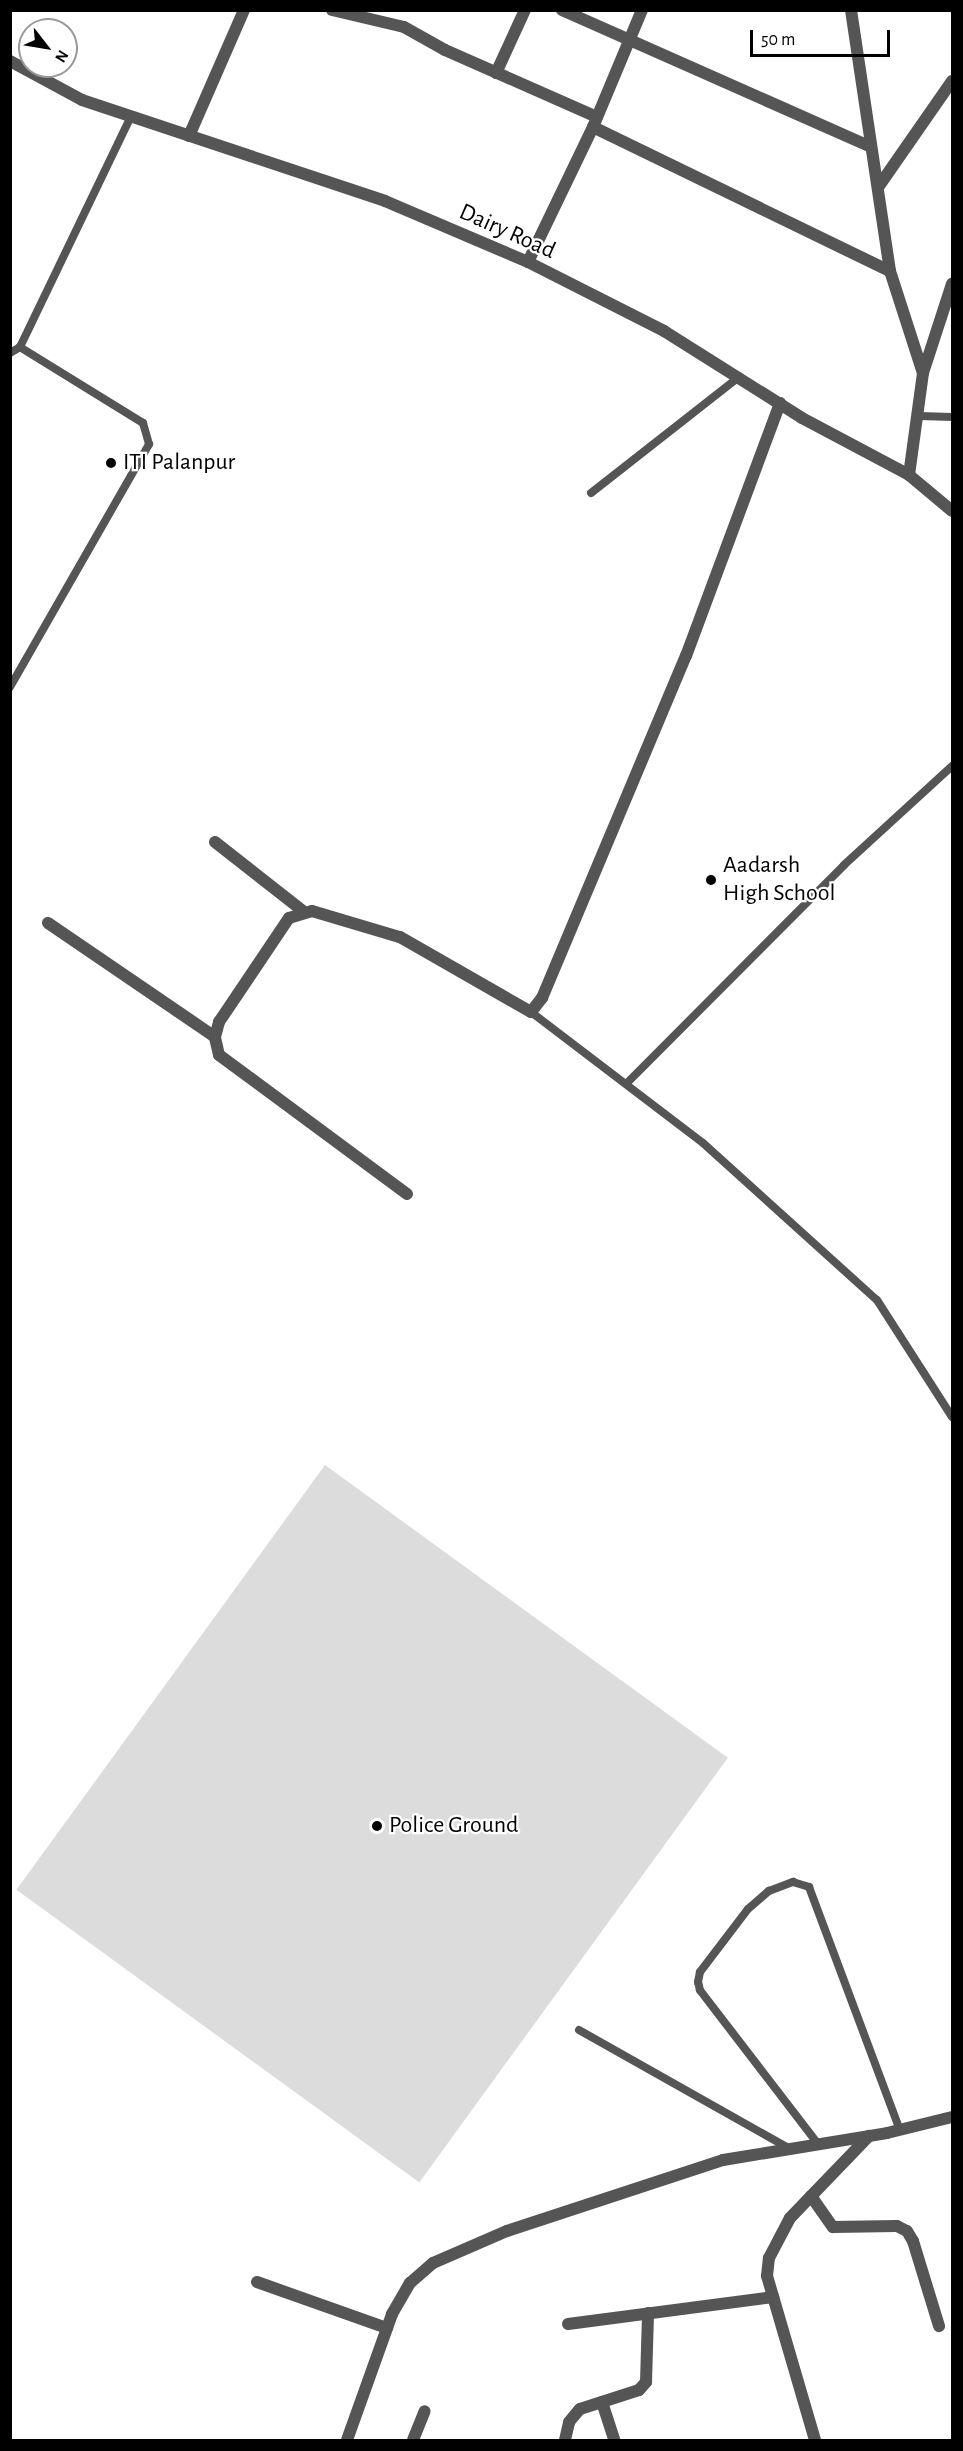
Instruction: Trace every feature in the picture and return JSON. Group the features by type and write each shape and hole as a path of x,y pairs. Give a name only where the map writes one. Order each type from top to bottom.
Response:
{"street":[{"path":"189,136 244,10"},
{"path":"332,10 398,24 890,272"},
{"path":"496,73 525,10"},
{"path":"562,10 869,146"},
{"path":"528,262 595,122 642,10"},
{"path":"851,10 869,146 879,186 890,272 923,373"},
{"name":"Dairy Road","path":"12,65 82,100 385,201 528,262 664,331 740,376 780,404 909,476 952,511"},
{"path":"879,186 952,81"},
{"path":"909,476 920,416 923,373 952,284"},
{"path":"215,842 303,911 400,937 531,1012 542,998 686,656 780,404"},
{"path":"303,911 289,918 278,932 219,1022 214,1037 219,1054 407,1194"},
{"path":"48,923 214,1037"},
{"path":"347,2440 387,2328 410,2283 433,2263 507,2231 723,2160 870,2136 952,2117"},
{"path":"815,2440 767,2276 768,2258 790,2218 870,2136"},
{"path":"811,2196 833,2227 897,2226 907,2231 914,2241 939,2325"},
{"path":"257,2282 387,2328"},
{"path":"568,2324 773,2297"},
{"path":"565,2440 573,2414 639,2390 646,2382 648,2313"},
{"path":"602,2402 614,2440"},
{"path":"413,2440 425,2411"}],"lane":[{"path":"10,353 20,347 131,116"},
{"path":"10,687 149,444 144,423 20,347"},
{"path":"591,493 740,376"},
{"path":"920,416 952,417"},
{"path":"627,1083 844,865 952,766"},
{"path":"531,1012 703,1143 877,1300 952,1418"},
{"path":"818,2144 700,1990 698,1982 700,1972 748,1909 770,1891 793,1882 809,1887 900,2130"},
{"path":"579,2030 790,2149"}],"shaded area":[{"name":"Police Ground","path":"325,1465 728,1758 419,2182 16,1890"}],"place":[{"name":"ITI Palanpur","path":"111,463"},
{"name":"Aadarsh High School","path":"711,880"},
{"name":"Police Ground","path":"377,1826"}]}
